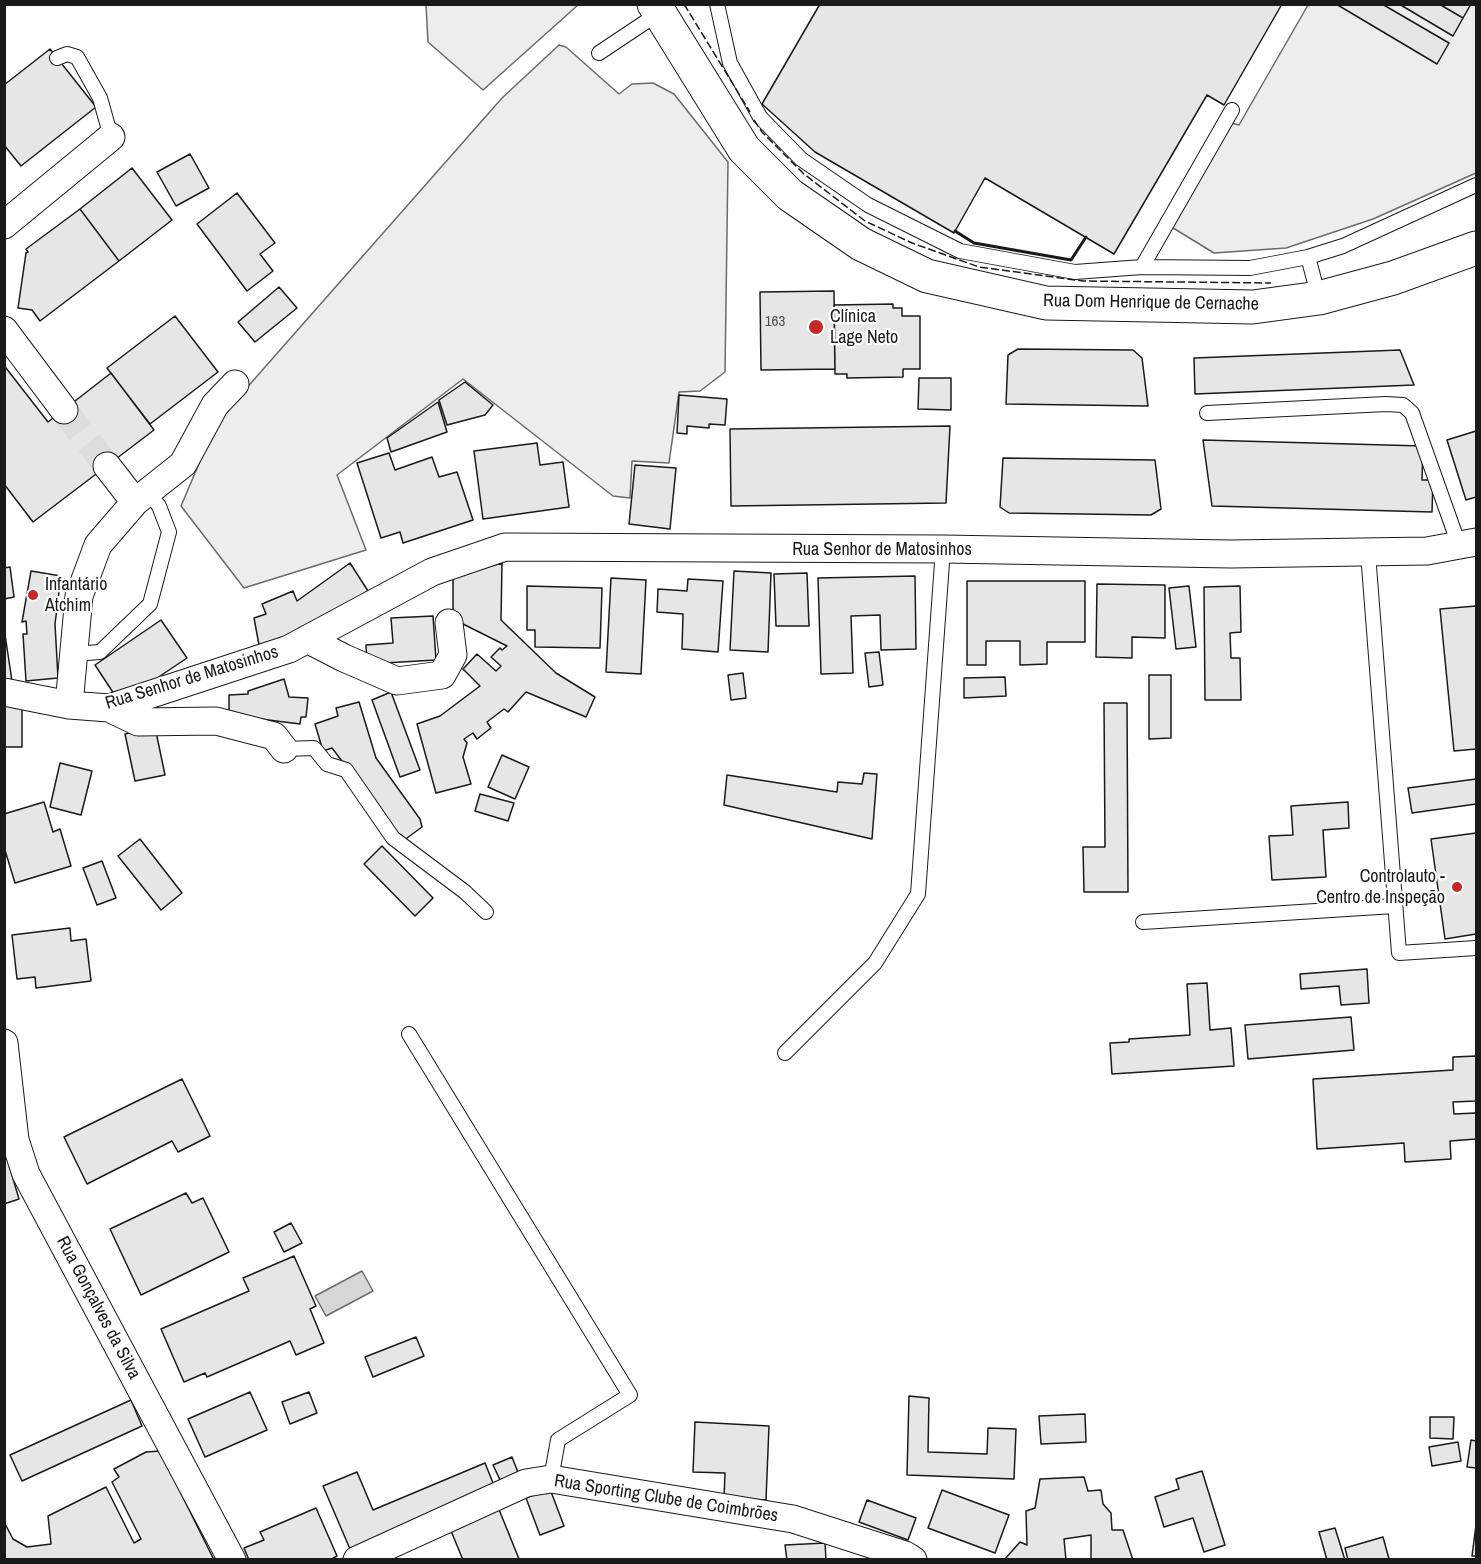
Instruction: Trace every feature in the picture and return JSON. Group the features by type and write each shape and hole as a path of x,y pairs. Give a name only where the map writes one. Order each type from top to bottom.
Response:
{"street":[{"name":"Rua Dom Henrique de Cernache","path":"656,9 744,149 790,195 861,244 927,276 1046,303 1253,307 1319,298 1393,278 1476,248"},
{"path":"4,225 111,137"},
{"path":"4,330 64,410"},
{"path":"69,705 80,596 98,545 141,497 183,464 215,405 235,384"},
{"path":"107,466 141,497"},
{"name":"Rua Senhor de Matosinhos","path":"4,692 69,705 109,708 288,649 432,572 505,548 943,549 1231,554 1427,551 1468,544"},
{"path":"307,639 397,681 442,675 453,655 449,623"},
{"path":"109,708 138,722 216,721 274,736 284,750"},
{"name":"Rua Gonçalves da Silva","path":"4,1043 15,1140 26,1174 232,1560"},
{"name":"Rua Sporting Clube de Coimbrões","path":"357,1560 526,1483 551,1479 793,1519 905,1555 913,1560"}],"lane":[{"path":"717,4 730,63 760,117 801,159 868,205 960,251 1075,272 1142,267 1250,268 1308,257 1343,246 1476,185"},
{"path":"599,53 656,9"},
{"path":"57,58 67,54 77,57 100,98 111,137"},
{"path":"1142,267 1232,110"},
{"path":"1308,257 1319,298"},
{"path":"1207,413 1403,405 1412,413 1468,544"},
{"path":"74,654 99,652 150,604 169,532 159,506 141,497"},
{"path":"785,1053 875,963 918,894 943,549"},
{"path":"1368,553 1399,953 1476,948"},
{"path":"284,750 314,748 327,764 346,770 393,838 465,892 486,912"},
{"path":"1143,922 1394,906"},
{"path":"409,1034 630,1395 558,1440 551,1479"}],"shaded area":[{"path":"426,4 578,5 483,90 428,42"},
{"path":"1308,5 1476,5 1476,173 1373,219 1286,248 1214,253 1165,223 1219,120 1239,125"},
{"path":"559,45 566,47 619,94 632,84 653,83 674,94 728,162 725,372 700,391 679,392 669,463 632,461 630,498 613,496 463,379 337,475 366,550 244,588 181,506 221,412 236,400 502,98"},
{"path":"362,1271 373,1291 326,1316 315,1296"}],"building":[{"path":"820,4 1282,4 1224,105 1207,95 1114,254 985,178 954,233 815,152 762,104"},
{"path":"1336,4 1382,4 1449,43 1437,64"},
{"path":"1399,4 1439,4 1463,18 1453,36"},
{"path":"1439,4 1471,4 1463,18"},
{"path":"50,49 96,107 21,166 4,145 4,85"},
{"path":"190,154 209,188 176,206 157,172"},
{"path":"132,168 172,220 119,261 80,209"},
{"path":"237,193 275,243 260,254 273,271 247,291 197,224"},
{"path":"80,209 119,261 40,321 32,310 18,308 28,252 26,249"},
{"path":"279,287 297,308 255,342 238,322"},
{"path":"834,291 835,369 761,370 760,292"},
{"path":"893,304 893,308 902,308 902,316 920,316 920,369 903,369 903,377 847,378 847,374 835,374 834,305"},
{"path":"175,316 218,372 150,424 107,368"},
{"path":"1018,349 1133,350 1142,358 1148,406 1006,404 1008,355"},
{"path":"1400,350 1414,385 1195,394 1194,358"},
{"path":"6,368 48,422 111,373 154,430 33,522 4,484 4,369"},
{"path":"919,378 951,378 951,410 918,409"},
{"path":"465,382 493,405 485,415 447,425 439,400"},
{"path":"679,395 727,399 725,425 709,424 709,428 687,426 687,434 677,433"},
{"path":"438,402 447,432 391,452 387,438"},
{"path":"950,426 946,503 731,506 730,429"},
{"path":"1476,431 1476,497 1466,500 1447,440"},
{"path":"1203,440 1423,446 1422,480 1433,480 1432,512 1212,506"},
{"path":"537,443 540,465 563,462 569,507 483,519 474,451"},
{"path":"389,453 395,470 432,457 439,477 457,472 473,520 403,543 400,532 381,538 357,463"},
{"path":"1003,458 1155,460 1161,509 1151,515 1009,513 1000,507"},
{"path":"635,465 676,468 670,529 629,524"},
{"path":"350,563 368,591 309,630 259,645 254,618 266,614 262,604 293,591 297,601"},
{"path":"502,563 501,620 556,673 595,697 586,717 526,692 508,712 504,709 487,722 491,728 477,739 473,733 464,739 467,743 463,757 471,784 436,793 417,724 440,716 480,686 463,669 477,654 496,671 501,666 491,657 500,648 502,650 507,646 453,619 453,577"},
{"path":"10,567 14,597 4,599 4,568"},
{"path":"31,571 61,576 55,624 58,678 26,681 23,634 27,634 26,621 22,622"},
{"path":"734,571 771,573 768,652 730,650"},
{"path":"807,573 809,626 776,626 774,574"},
{"path":"915,576 916,649 881,650 880,615 851,616 853,673 821,674 818,578"},
{"path":"611,578 646,580 641,674 606,672"},
{"path":"688,579 723,581 718,652 682,649 683,614 657,612 658,589 687,591"},
{"path":"967,581 1085,581 1085,642 1047,642 1047,664 1020,665 1020,641 986,641 986,665 967,665"},
{"path":"1097,584 1165,585 1165,638 1132,637 1132,658 1096,657"},
{"path":"527,586 602,588 600,648 535,647 535,630 527,630"},
{"path":"1189,586 1196,647 1176,649 1169,588"},
{"path":"1240,586 1241,632 1230,633 1231,658 1240,658 1241,700 1205,700 1204,587"},
{"path":"1476,606 1476,749 1454,751 1440,609"},
{"path":"433,616 436,660 367,664 366,645 393,643 391,618"},
{"path":"161,620 187,658 120,703 95,665"},
{"path":"4,628 12,681 4,682"},
{"path":"879,652 883,685 869,687 865,653"},
{"path":"743,673 746,698 731,700 728,675"},
{"path":"1149,675 1171,675 1171,738 1149,739"},
{"path":"1005,677 1006,696 964,698 964,678"},
{"path":"284,679 289,697 308,698 306,717 301,717 300,724 229,715 229,695 248,694 248,691"},
{"path":"391,692 420,770 400,777 372,700"},
{"path":"359,702 376,758 420,819 422,827 403,841 332,748 323,751 315,724 338,716 336,708"},
{"path":"1104,703 1127,703 1128,892 1084,892 1083,847 1105,847"},
{"path":"4,706 22,706 22,747 4,747"},
{"path":"155,727 165,775 135,781 125,734"},
{"path":"502,755 529,767 515,799 488,787"},
{"path":"60,763 92,771 81,815 50,807"},
{"path":"864,773 877,774 872,839 724,805 727,775 837,792 838,782 862,784"},
{"path":"1476,779 1476,804 1412,813 1408,788"},
{"path":"480,794 514,803 508,821 475,811"},
{"path":"44,802 53,832 60,829 71,866 15,883 4,847 4,814"},
{"path":"1348,802 1349,828 1323,830 1326,877 1272,880 1269,836 1293,835 1291,806"},
{"name":"Controlauto - Centro de Inspeção","path":"1476,833 1476,934 1445,939 1431,839"},
{"path":"140,839 182,893 161,910 118,856"},
{"path":"382,846 433,898 415,916 364,864"},
{"path":"102,861 116,898 97,905 83,868"},
{"path":"70,928 71,941 86,939 91,981 36,988 35,977 17,979 12,935"},
{"path":"1367,969 1369,1003 1341,1005 1339,986 1301,989 1300,974"},
{"path":"1207,983 1210,1030 1231,1028 1234,1066 1112,1074 1110,1043 1129,1042 1129,1039 1190,1035 1187,984"},
{"path":"1351,1017 1354,1050 1248,1059 1245,1025"},
{"path":"1476,1056 1476,1101 1453,1102 1454,1114 1476,1113 1476,1139 1450,1141 1451,1159 1405,1162 1404,1143 1317,1149 1313,1079 1453,1070 1453,1057"},
{"path":"182,1079 210,1136 178,1152 172,1141 87,1184 64,1137"},
{"path":"4,1148 19,1199 4,1204"},
{"path":"186,1193 192,1203 203,1198 229,1252 141,1295 110,1229"},
{"path":"291,1223 302,1243 284,1252 274,1232"},
{"path":"294,1256 316,1306 310,1309 324,1343 296,1355 290,1341 207,1377 205,1373 184,1382 161,1329 249,1291 243,1278"},
{"path":"416,1337 424,1356 373,1377 365,1357"},
{"path":"250,1392 267,1430 205,1457 188,1419"},
{"path":"309,1392 317,1413 290,1424 282,1402"},
{"path":"909,1396 929,1398 928,1452 987,1454 988,1428 1016,1429 1014,1479 907,1475"},
{"path":"131,1400 142,1426 22,1481 10,1455"},
{"path":"1085,1414 1086,1442 1041,1444 1039,1416"},
{"path":"1430,1417 1454,1417 1453,1439 1430,1438"},
{"path":"695,1422 769,1426 766,1500 724,1498 725,1473 693,1472"},
{"path":"1471,1440 1476,1441 1476,1468 1467,1467"},
{"path":"1458,1442 1461,1461 1432,1466 1429,1447"},
{"path":"160,1451 214,1560 4,1560 4,1522 13,1539 27,1547 51,1544 48,1516 106,1487 134,1543 141,1539 112,1482 119,1477 114,1469 146,1452"},
{"path":"512,1457 519,1475 501,1482 493,1465"},
{"path":"485,1463 495,1488 350,1549 323,1486 357,1472 373,1510"},
{"path":"1202,1471 1225,1545 1204,1552 1193,1518 1164,1527 1155,1497 1179,1489 1176,1479"},
{"path":"1084,1477 1088,1491 1101,1490 1103,1504 1111,1513 1112,1530 1123,1530 1133,1560 1091,1560 1091,1535 1064,1539 1066,1560 1004,1560 1020,1542 1027,1545 1026,1511 1035,1508 1040,1479"},
{"path":"550,1489 564,1526 540,1535 526,1498"},
{"path":"942,1490 1009,1515 995,1553 928,1528"},
{"path":"867,1500 916,1518 908,1540 859,1522"},
{"path":"498,1507 519,1559 463,1560 449,1526"},
{"path":"316,1508 337,1556 330,1560 249,1560 244,1548 264,1540 260,1532"},
{"path":"1476,1525 1476,1556 1472,1556"},
{"path":"1335,1528 1345,1560 1327,1560 1319,1532"},
{"path":"1383,1537 1389,1559 1348,1560 1345,1548"},
{"path":"825,1543 826,1560 787,1560 785,1545"}],"tunnel":[{"path":"64,410 107,466"}],"fence":[{"path":"684,4 750,112"},
{"path":"754,120 762,132 804,174 865,221 912,243 979,267 1083,281 1271,283"}],"wall":[{"path":"955,231 974,243 1071,260 1086,237"}],"place":[{"name":"Clínica Lage Neto","path":"816,327"},
{"name":"Infantário Atchim","path":"33,595"},
{"name":"Controlauto - Centro de Inspeção","path":"1457,887"}]}
